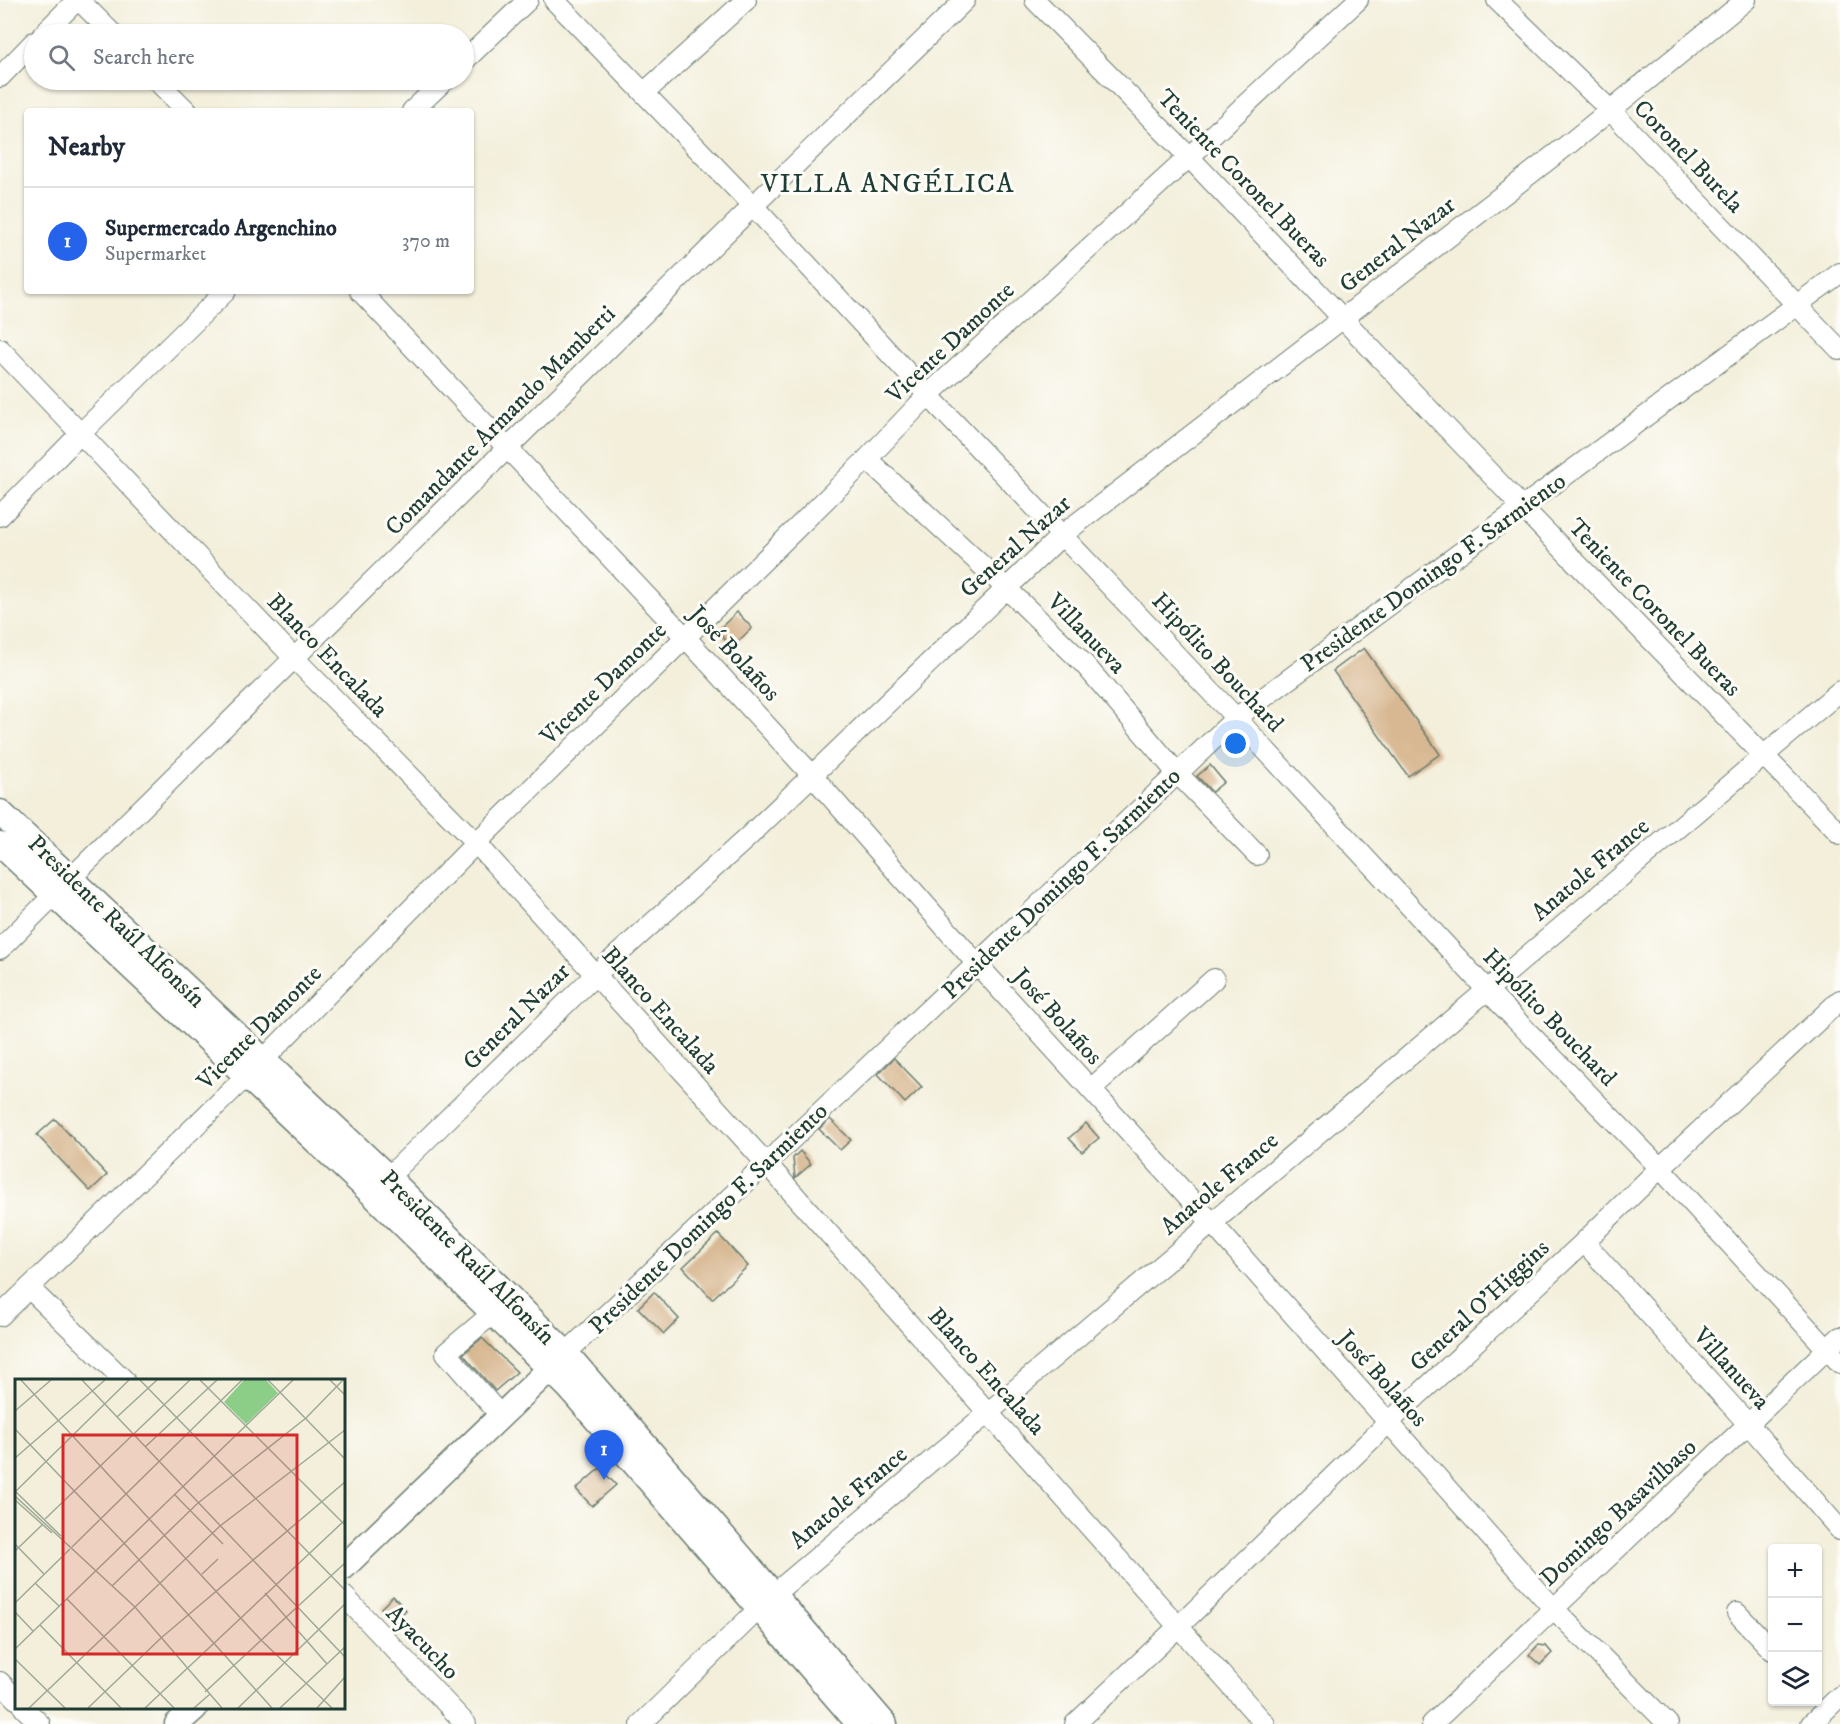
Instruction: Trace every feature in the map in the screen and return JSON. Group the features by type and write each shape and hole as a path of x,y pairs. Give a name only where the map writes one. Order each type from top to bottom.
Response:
{"main road":[{"name":"Presidente Raúl Alfonsín","path":"5,815 71,878 255,1068 380,1186 558,1361 767,1602 885,1724"},
{"name":"Presidente Raúl Alfonsín","path":"0,844 54,895 255,1068"},
{"name":"Presidente Raúl Alfonsín","path":"380,1186 492,1314 558,1361"},
{"name":"Presidente Domingo F. Sarmiento","path":"345,1565 558,1361"},
{"name":"Presidente Raúl Alfonsín","path":"767,1602 859,1724"},
{"path":"177,1724 193,1709"}],"street":[{"path":"53,24 78,0 102,24"},
{"path":"474,52 528,0"},
{"name":"Hipólito Bouchard","path":"554,0 753,206 928,395 1236,718 1487,990 1836,1350"},
{"path":"644,93 746,0"},
{"name":"Comandante Armando Mamberti","path":"71,878 965,0"},
{"name":"Teniente Coronel Bueras","path":"1035,0 1840,834"},
{"name":"Vicente Damonte","path":"0,1316 255,1068 476,843 867,459 928,395 1358,0"},
{"name":"Coronel Burela","path":"1497,0 1609,109 1840,350"},
{"name":"General Nazar","path":"380,1186 595,975 748,837 1005,587 1062,535 1570,143 1746,0"},
{"path":"0,77 24,52"},
{"path":"166,90 184,108"},
{"path":"415,108 434,90"},
{"name":"Presidente Domingo F. Sarmiento","path":"558,1361 1236,718 1840,273"},
{"path":"0,516 223,294"},
{"name":"José Bolaños","path":"363,294 812,774 977,964 1212,1223 1553,1608 1668,1724"},
{"name":"Blanco Encalada","path":"0,349 295,659 476,843 989,1412 1265,1724"},
{"name":"Villanueva","path":"867,459 1085,665 1178,773 1257,855"},
{"name":"Anatole France","path":"641,1724 767,1602 1840,691"},
{"path":"0,949 54,895"},
{"path":"1090,1089 1214,979"},
{"name":"General O'Higgins","path":"1075,1724 1389,1422 1584,1242 1840,999"},
{"name":"Villanueva","path":"1584,1242 1840,1530"},
{"path":"29,1288 123,1379"},
{"path":"492,1314 446,1353 500,1415"},
{"name":"Domingo Basavilbaso","path":"1432,1724 1749,1425 1836,1350"},
{"name":"Ayacucho","path":"345,1597 466,1724"},
{"path":"1737,1613 1768,1645"},
{"path":"0,1682 15,1698"},
{"path":"1811,1724 1828,1700"},
{"path":"26,1709 40,1724"}],"building":[{"path":"737,612 752,628 732,647 717,631"},
{"path":"1364,648 1440,754 1408,776 1333,671"},
{"path":"1210,765 1224,782 1212,792 1197,776"},
{"path":"894,1058 922,1087 905,1103 878,1074"},
{"path":"55,1119 107,1175 90,1191 37,1135"},
{"path":"830,1119 851,1140 840,1150 819,1129"},
{"path":"1086,1123 1099,1138 1082,1152 1069,1138"},
{"path":"800,1151 811,1164 795,1178 793,1158"},
{"path":"718,1234 748,1266 712,1299 683,1267"},
{"path":"654,1292 679,1319 664,1334 638,1308"},
{"path":"482,1338 517,1372 495,1391 463,1354"},
{"path":"600,1468 616,1485 592,1506 576,1489"},
{"path":"393,1596 406,1610 394,1622 381,1608"},
{"path":"1538,1645 1546,1646 1552,1653 1540,1665 1529,1655"}],"place":[{"name":"Supermercado Argenchino","path":"604,1480"}],"district":[{"name":"VILLA ANGÉLICA","path":"888,183"}]}
